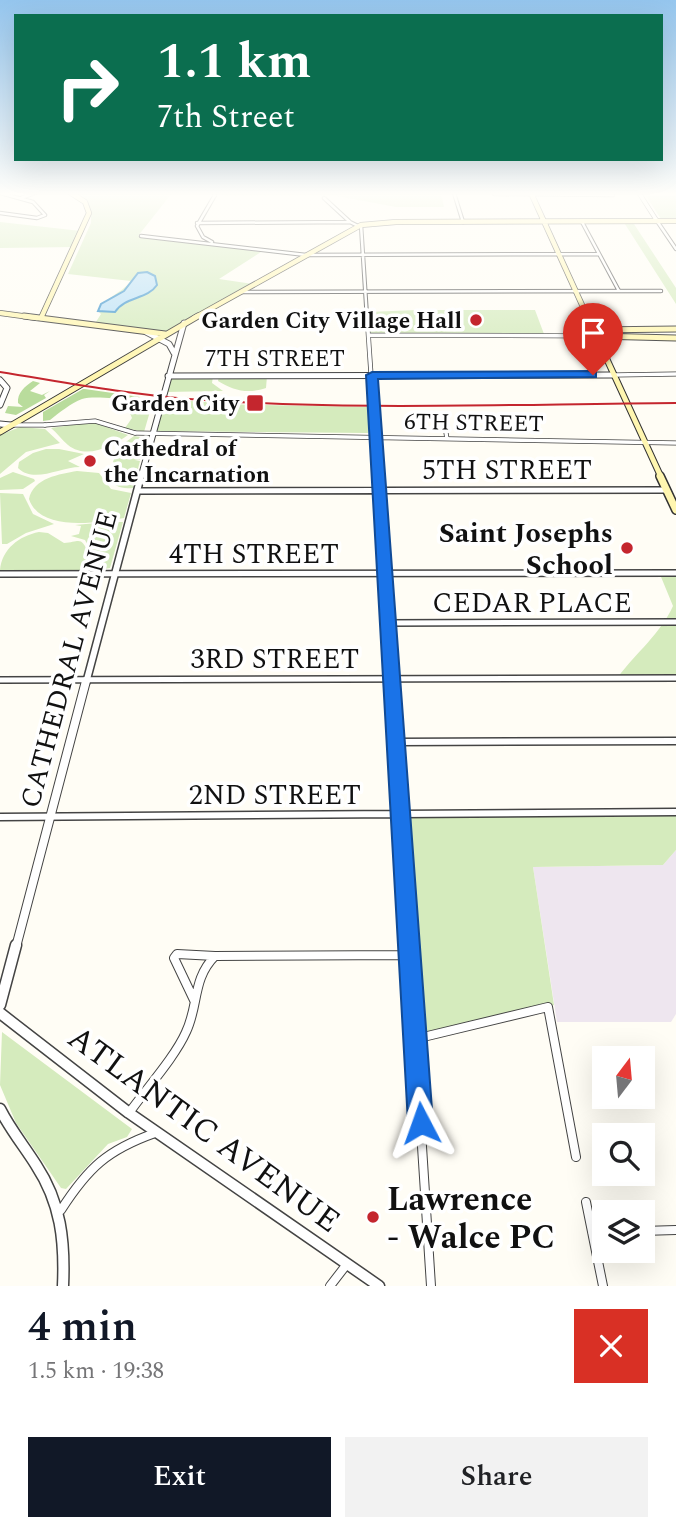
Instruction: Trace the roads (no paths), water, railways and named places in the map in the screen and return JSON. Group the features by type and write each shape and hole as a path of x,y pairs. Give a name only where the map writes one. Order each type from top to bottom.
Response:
{"main road":[{"path":"41,318 72,253"},
{"path":"0,432 184,323 309,253"},
{"path":"559,254 676,510"},
{"path":"0,313 165,334"},
{"path":"656,329 662,338"},
{"path":"595,333 676,329"},
{"path":"595,333 676,338"}],"street":[{"path":"290,253 599,254 619,291"},
{"path":"364,255 431,1286"},
{"path":"240,292 661,291"},
{"name":"CATHEDRAL AVENUE","path":"0,1005 184,323"},
{"path":"146,332 169,344 174,353"},
{"path":"369,335 595,333"},
{"path":"165,334 178,340"},
{"name":"7TH STREET","path":"168,376 676,374"},
{"path":"0,380 8,388 0,405"},
{"path":"443,414 447,439"},
{"name":"6TH STREET","path":"11,425 91,421 135,433 153,434 676,443"},
{"path":"0,424 11,425"},
{"name":"5TH STREET","path":"138,491 667,490"},
{"name":"4TH STREET","path":"0,574 676,573"},
{"name":"CEDAR PLACE","path":"388,623 676,622"},
{"name":"3RD STREET","path":"0,680 676,678"},
{"path":"396,742 676,741"},
{"name":"2ND STREET","path":"0,817 676,812"},
{"path":"194,1000 174,958 177,954 410,955"},
{"path":"129,1113 186,1033 192,1019 200,972 215,956"},
{"path":"415,1038 548,1007 576,1157"},
{"name":"ATLANTIC AVENUE","path":"0,1013 129,1113 379,1286"},
{"path":"0,1109 16,1138 40,1170 61,1210 64,1234 63,1286"},
{"path":"61,1210 94,1162 131,1140 157,1133"},
{"path":"586,1202 592,1232"},
{"path":"655,1231 676,1230"},
{"path":"598,1263 603,1286"},
{"path":"330,1286 347,1264"}],"water":[{"path":"147,272 155,276 157,285 153,290 124,303 115,312 98,311 101,304 124,291 138,273"}],"railway":[{"path":"0,372 141,394 250,403 432,406 676,403"}],"place":[{"name":"Garden City Village Hall","path":"476,320"},
{"name":"Garden City","path":"255,403"},
{"name":"Cathedral of the Incarnation","path":"90,461"},
{"name":"Saint Josephs School","path":"627,548"},
{"name":"Lawrence - Walce PC","path":"373,1217"}]}
